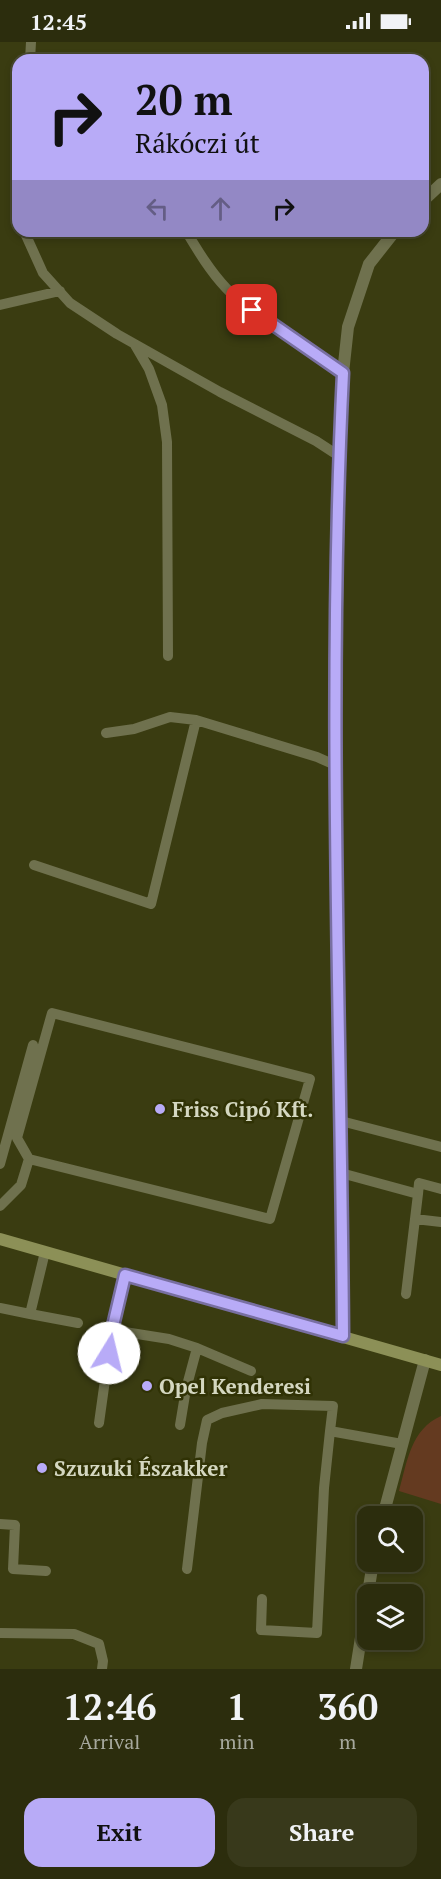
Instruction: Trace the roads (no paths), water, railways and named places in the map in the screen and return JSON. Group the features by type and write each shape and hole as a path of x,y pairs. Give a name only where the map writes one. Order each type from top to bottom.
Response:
{"main road":[{"path":"0,1239 441,1365"}],"street":[{"path":"429,195 441,184"},
{"path":"343,1336 335,765 339,456 348,327 369,264 390,237"},
{"path":"386,1506 425,1360"},
{"path":"356,1669 371,1572"}],"lane":[{"path":"27,237 43,273 70,303 135,344 220,392 316,441 339,456"},
{"path":"190,237 208,266 227,289 265,320 343,373"},
{"path":"0,305 60,291"},
{"path":"135,344 149,369 162,405 166,442 168,656"},
{"path":"106,733 134,729 170,717 196,720 335,765"},
{"path":"34,865 151,904 196,720"},
{"path":"0,1206 21,1185 29,1159 17,1138 52,1013 310,1079 270,1220 29,1159"},
{"path":"0,1164 33,1046"},
{"path":"340,1122 441,1147"},
{"path":"341,1173 418,1194"},
{"path":"406,1294 419,1183 441,1189"},
{"path":"415,1219 441,1222"},
{"path":"30,1314 45,1252"},
{"path":"99,1423 112,1330 125,1275"},
{"path":"0,1308 78,1323"},
{"path":"112,1330 170,1339 251,1371"},
{"path":"180,1425 186,1389 197,1348"},
{"path":"187,1569 202,1443 207,1420 222,1413 262,1404 333,1406 324,1488 317,1633 261,1630 262,1599"},
{"path":"330,1431 402,1444"},
{"path":"0,1524 15,1525 13,1569 46,1571"},
{"path":"0,1633 74,1634 99,1644 103,1661 102,1669"}],"place":[{"name":"Friss Cipó Kft.","path":"160,1109"},
{"name":"Opel Kenderesi","path":"147,1386"},
{"name":"Szuzuki Északker","path":"42,1468"}]}
